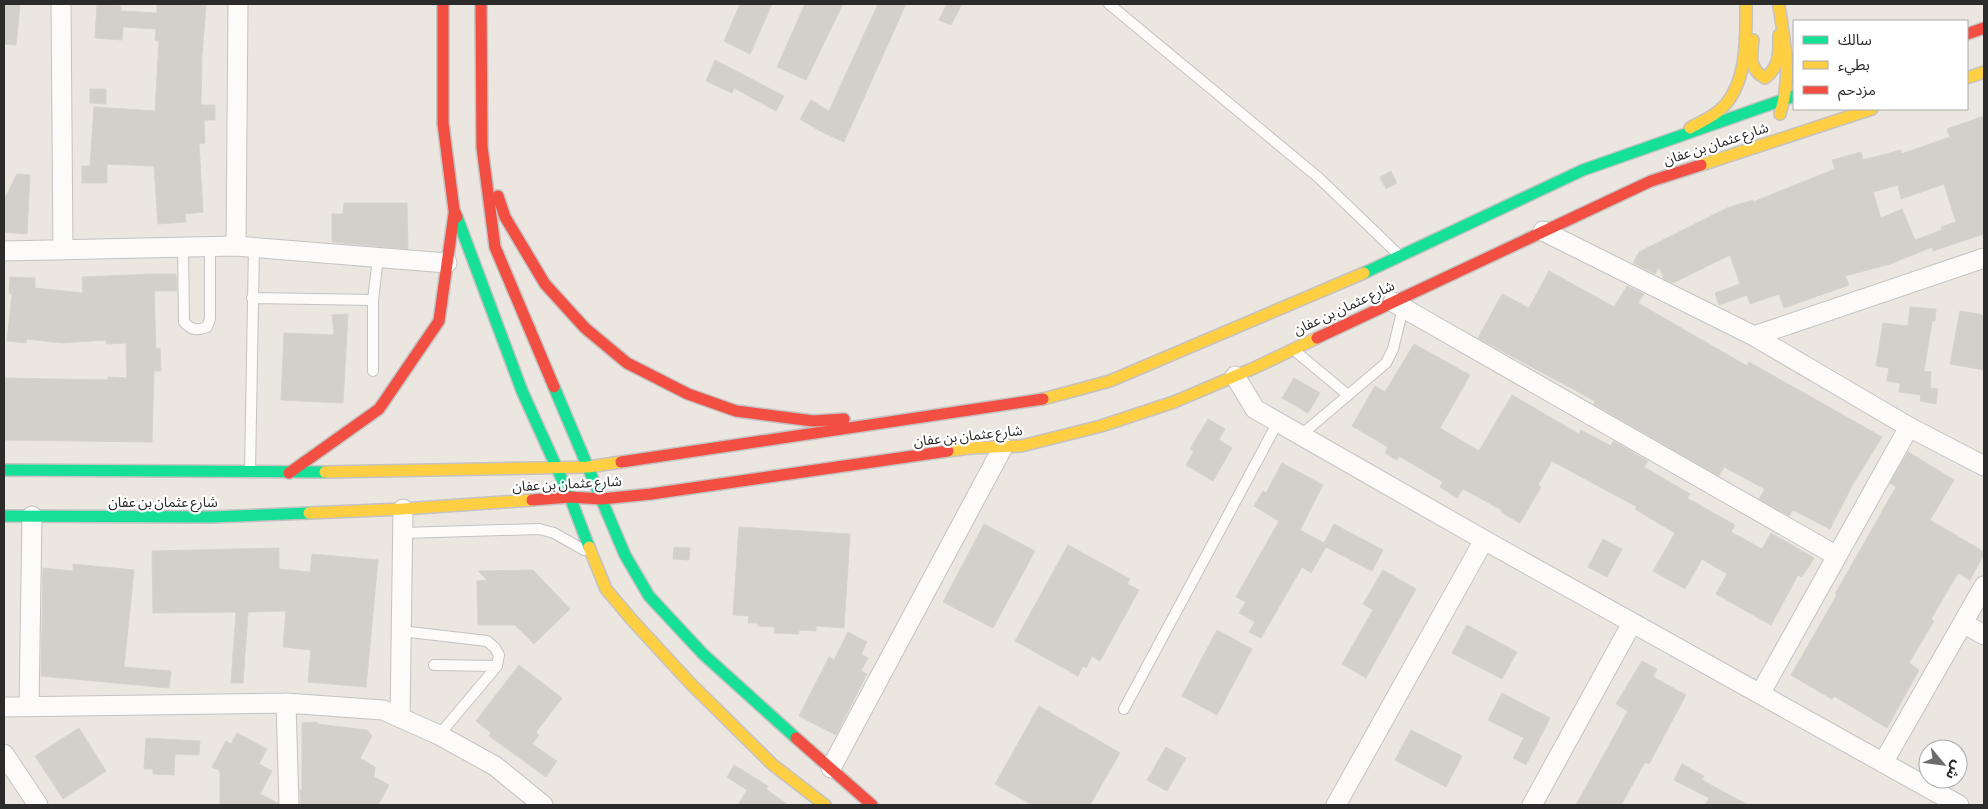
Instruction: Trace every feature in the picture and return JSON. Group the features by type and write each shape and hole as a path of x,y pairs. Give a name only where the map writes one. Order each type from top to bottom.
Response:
{"main road":[{"path":"290,473 379,409 439,321 454,210 444,123 443,4"},
{"path":"481,4 482,147 495,247 625,554 649,596 702,654 872,805"},
{"path":"1747,4 1753,34 1751,64 1756,74 1765,78 1773,74 1779,62 1779,5"},
{"path":"1677,136 1720,109 1733,90 1741,68 1746,32 1747,4"},
{"path":"1779,5 1793,40"},
{"path":"1737,153 1758,141 1778,117 1790,97 1789,70 1779,5"},
{"path":"1968,34 1984,28"},
{"path":"1968,78 1984,72"},
{"name":"شارع عثمان بن عفان","path":"4,470 290,473 588,467 994,405 1032,402 1110,381 1160,361 1400,257 1583,170 1790,97"},
{"name":"شارع عثمان بن عفان","path":"4,516 211,517 403,509 570,497 601,499 651,494 994,444 1021,446 1101,426 1174,402 1398,305 1543,231 1651,181 1869,110"},
{"path":"482,147 505,217 545,284 585,328 627,363 688,394 736,411 813,421 928,416"},
{"path":"454,210 522,390 570,497 606,589 691,684 773,765 825,805"},
{"path":"1116,391 1160,361"}],"street":[{"path":"61,4 64,250"},
{"path":"238,4 245,246"},
{"path":"1543,231 1754,336 1908,427 1984,466"},
{"path":"4,251 245,246 447,263"},
{"path":"1754,336 1984,258"},
{"path":"1398,305 1837,556"},
{"path":"1235,376 1255,409 1484,540 1959,805"},
{"path":"1760,694 1908,427"},
{"path":"831,768 994,444"},
{"path":"400,718 403,509"},
{"path":"28,706 32,516"},
{"path":"1336,805 1484,540"},
{"path":"1884,763 1984,586"},
{"path":"1532,805 1632,622"},
{"path":"1963,623 1984,635"},
{"path":"286,703 289,805"},
{"path":"4,707 286,703 383,710 439,735 494,766 543,805"},
{"path":"4,754 38,805"}],"lane":[{"path":"1109,4 1319,178 1400,257"},
{"path":"183,247 184,322 189,328 199,330 207,327 210,319 210,246"},
{"path":"245,246 252,298 250,473"},
{"path":"373,371 373,300 378,258"},
{"path":"252,298 373,300"},
{"path":"1301,435 1386,363 1391,356 1398,305"},
{"path":"1293,349 1348,395"},
{"path":"1124,709 1278,422"},
{"path":"403,533 539,530 554,533 593,556"},
{"path":"401,631 486,640 495,648 499,655 496,666 439,735"},
{"path":"434,665 496,666"}],"building":[{"path":"4,4 20,4 16,45 4,44"},
{"path":"97,4 121,6 121,11 157,13 157,4 199,4 206,6 202,54 201,105 215,105 215,120 204,120 205,143 199,144 203,212 185,214 186,222 158,224 154,166 107,164 107,183 82,183 82,166 90,166 94,107 155,111 159,41 155,40 156,29 123,27 122,40 95,38"},
{"path":"740,4 772,4 750,54 724,41"},
{"path":"805,4 843,4 806,80 777,67"},
{"path":"878,4 906,4 844,142 800,119 811,100 829,111"},
{"path":"947,4 962,4 951,25 939,20"},
{"path":"715,60 784,96 776,111 734,88 732,93 706,81"},
{"path":"90,89 106,89 106,104 90,103"},
{"path":"1984,116 1984,234 1933,251 1932,247 1890,264 1845,276 1849,285 1784,308 1779,294 1750,304 1747,295 1719,305 1715,293 1740,284 1730,255 1673,283 1664,279 1659,267 1655,274 1633,263 1639,252 1727,208 1753,200 1753,202 1835,169 1832,160 1861,152 1863,160 1901,150 1901,154 1950,137 1947,129","holes":["1944,184 1956,222 1941,227 1942,230 1915,240 1902,209 1881,218 1873,192 1898,185 1901,199"]},
{"path":"1391,171 1397,183 1386,189 1380,177"},
{"path":"17,174 30,175 27,234 4,232 4,200"},
{"path":"344,203 407,203 408,249 332,242 332,214 343,214"},
{"path":"1549,271 1614,307 1627,286 1644,294 1638,303 1747,366 1749,362 1882,437 1853,484 1830,529 1793,510 1789,516 1759,499 1765,489 1724,467 1719,476 1594,404 1595,401 1478,338 1502,294 1529,308"},
{"path":"176,274 177,291 154,291 156,349 160,348 161,371 154,371 152,442 4,440 4,378 108,380 108,377 127,378 126,343 107,344 106,340 62,343 27,339 26,343 7,341 12,294 9,293 10,277 35,278 35,288 83,293 82,277"},
{"path":"1910,307 1936,309 1935,321 1932,321 1924,371 1931,372 1930,388 1938,389 1936,404 1920,401 1921,395 1899,392 1900,383 1887,381 1889,368 1876,366 1883,323 1908,326"},
{"path":"1960,311 1984,315 1984,370 1950,364"},
{"path":"348,314 343,403 281,400 284,333 334,335 332,315"},
{"path":"1414,344 1470,375 1440,428 1479,451 1512,395 1579,434 1581,430 1611,446 1613,441 1648,461 1644,467 1690,494 1687,498 1735,525 1731,532 1762,549 1771,533 1814,558 1802,577 1798,575 1771,625 1716,594 1727,574 1702,559 1685,589 1653,571 1675,533 1635,509 1637,507 1552,461 1538,485 1541,487 1520,523 1501,512 1502,510 1463,489 1457,498 1440,487 1443,482 1399,456 1397,460 1385,453 1388,447 1352,426 1375,386 1385,392"},
{"path":"1294,378 1320,393 1308,413 1282,398"},
{"path":"1208,419 1225,429 1219,440 1232,448 1213,481 1186,465 1194,451 1190,449"},
{"path":"1908,452 1954,480 1930,520 1984,552 1984,554 1970,580 1958,573 1931,619 1934,621 1909,663 1919,670 1887,728 1834,696 1832,699 1791,675 1896,487 1890,483"},
{"path":"1282,463 1323,485 1300,530 1324,543 1334,524 1383,550 1372,571 1326,547 1311,573 1302,567 1261,638 1249,632 1255,622 1239,613 1246,602 1236,597 1279,521 1254,506 1263,491 1266,493"},
{"path":"984,524 1035,551 993,628 943,602"},
{"path":"739,527 850,534 844,628 816,626 816,631 799,630 799,634 774,633 775,627 758,626 758,623 748,623 749,616 733,615"},
{"path":"1603,539 1622,549 1607,577 1588,567"},
{"path":"1068,545 1130,579 1127,584 1139,590 1100,661 1092,656 1086,668 1083,666 1078,676 1015,641"},
{"path":"674,547 690,548 689,560 673,559"},
{"path":"279,548 279,569 310,572 312,554 378,560 366,687 308,682 311,650 283,647 286,611 248,612 243,683 231,683 236,612 153,613 152,551"},
{"path":"73,564 134,570 124,667 171,671 169,688 41,676 43,568 73,571"},
{"path":"533,570 570,609 534,644 515,625 478,625 477,581 487,580 478,571"},
{"path":"1383,570 1416,589 1366,678 1342,664 1373,610 1363,604"},
{"path":"1467,625 1517,652 1502,679 1452,653"},
{"path":"1217,630 1252,649 1217,715 1182,696"},
{"path":"848,632 867,642 861,654 868,658 861,671 867,674 836,735 799,716 829,657 834,660"},
{"path":"1642,661 1657,669 1653,677 1686,695 1649,764 1645,762 1621,805 1576,805 1628,711 1616,704"},
{"path":"519,665 562,698 536,732 539,735 532,744 557,761 546,777 489,736 491,733 476,721"},
{"path":"1502,693 1550,718 1526,765 1513,758 1524,738 1488,720"},
{"path":"1039,706 1120,753 1090,805 1032,805 995,784"},
{"path":"317,722 317,724 367,730 372,736 360,758 375,767 374,777 389,785 378,805 301,805 302,723"},
{"path":"79,728 106,771 63,799 35,756"},
{"path":"1411,730 1462,756 1446,787 1395,760"},
{"path":"237,733 267,749 259,764 272,771 260,794 278,803 278,805 220,805 220,771 212,767 226,741 231,744"},
{"path":"146,738 200,741 199,755 175,754 174,775 153,774 153,769 144,769"},
{"path":"1166,747 1186,758 1167,791 1147,780"},
{"path":"1682,764 1704,776 1702,780 1748,805 1705,805 1709,798 1674,780"},
{"path":"734,765 768,786 766,789 788,805 738,805 747,790 727,777"}],"traffic: fast":[{"path":"1364,273 1583,170 1793,96"},
{"path":"457,217 522,391 570,497 589,547"},
{"path":"554,387 625,555 649,596 703,654 796,738"},
{"path":"4,470 325,472"},
{"path":"4,516 211,517 309,513"}],"traffic: slow":[{"path":"1690,128 1720,110 1736,88 1744,60 1746,4"},
{"path":"1779,6 1787,74 1784,100 1780,114"},
{"path":"1753,40 1752,62 1756,71 1765,78 1774,69 1776,64 1779,53 1779,35"},
{"path":"1968,78 1984,72"},
{"path":"1701,165 1869,110"},
{"path":"1043,399 1110,381 1364,273"},
{"path":"948,451 1021,446 1101,426 1174,402 1254,368 1317,338"},
{"path":"325,472 588,467 621,462"},
{"path":"309,513 532,500"},
{"path":"589,547 606,589 632,620 691,684 773,765 825,805"}],"traffic: jam":[{"path":"443,4 443,123 454,210 457,217"},
{"path":"481,4 482,147 495,247 554,387"},
{"path":"1968,34 1984,28"},
{"path":"1317,338 1651,181 1701,165"},
{"path":"498,196 505,217 545,284 585,328 627,363 688,394 736,411 813,421 844,419"},
{"path":"289,473 379,409 439,321 454,214"},
{"path":"621,462 1043,399"},
{"path":"532,500 570,497 601,499 651,494 948,451"},
{"path":"796,738 872,805"}]}
